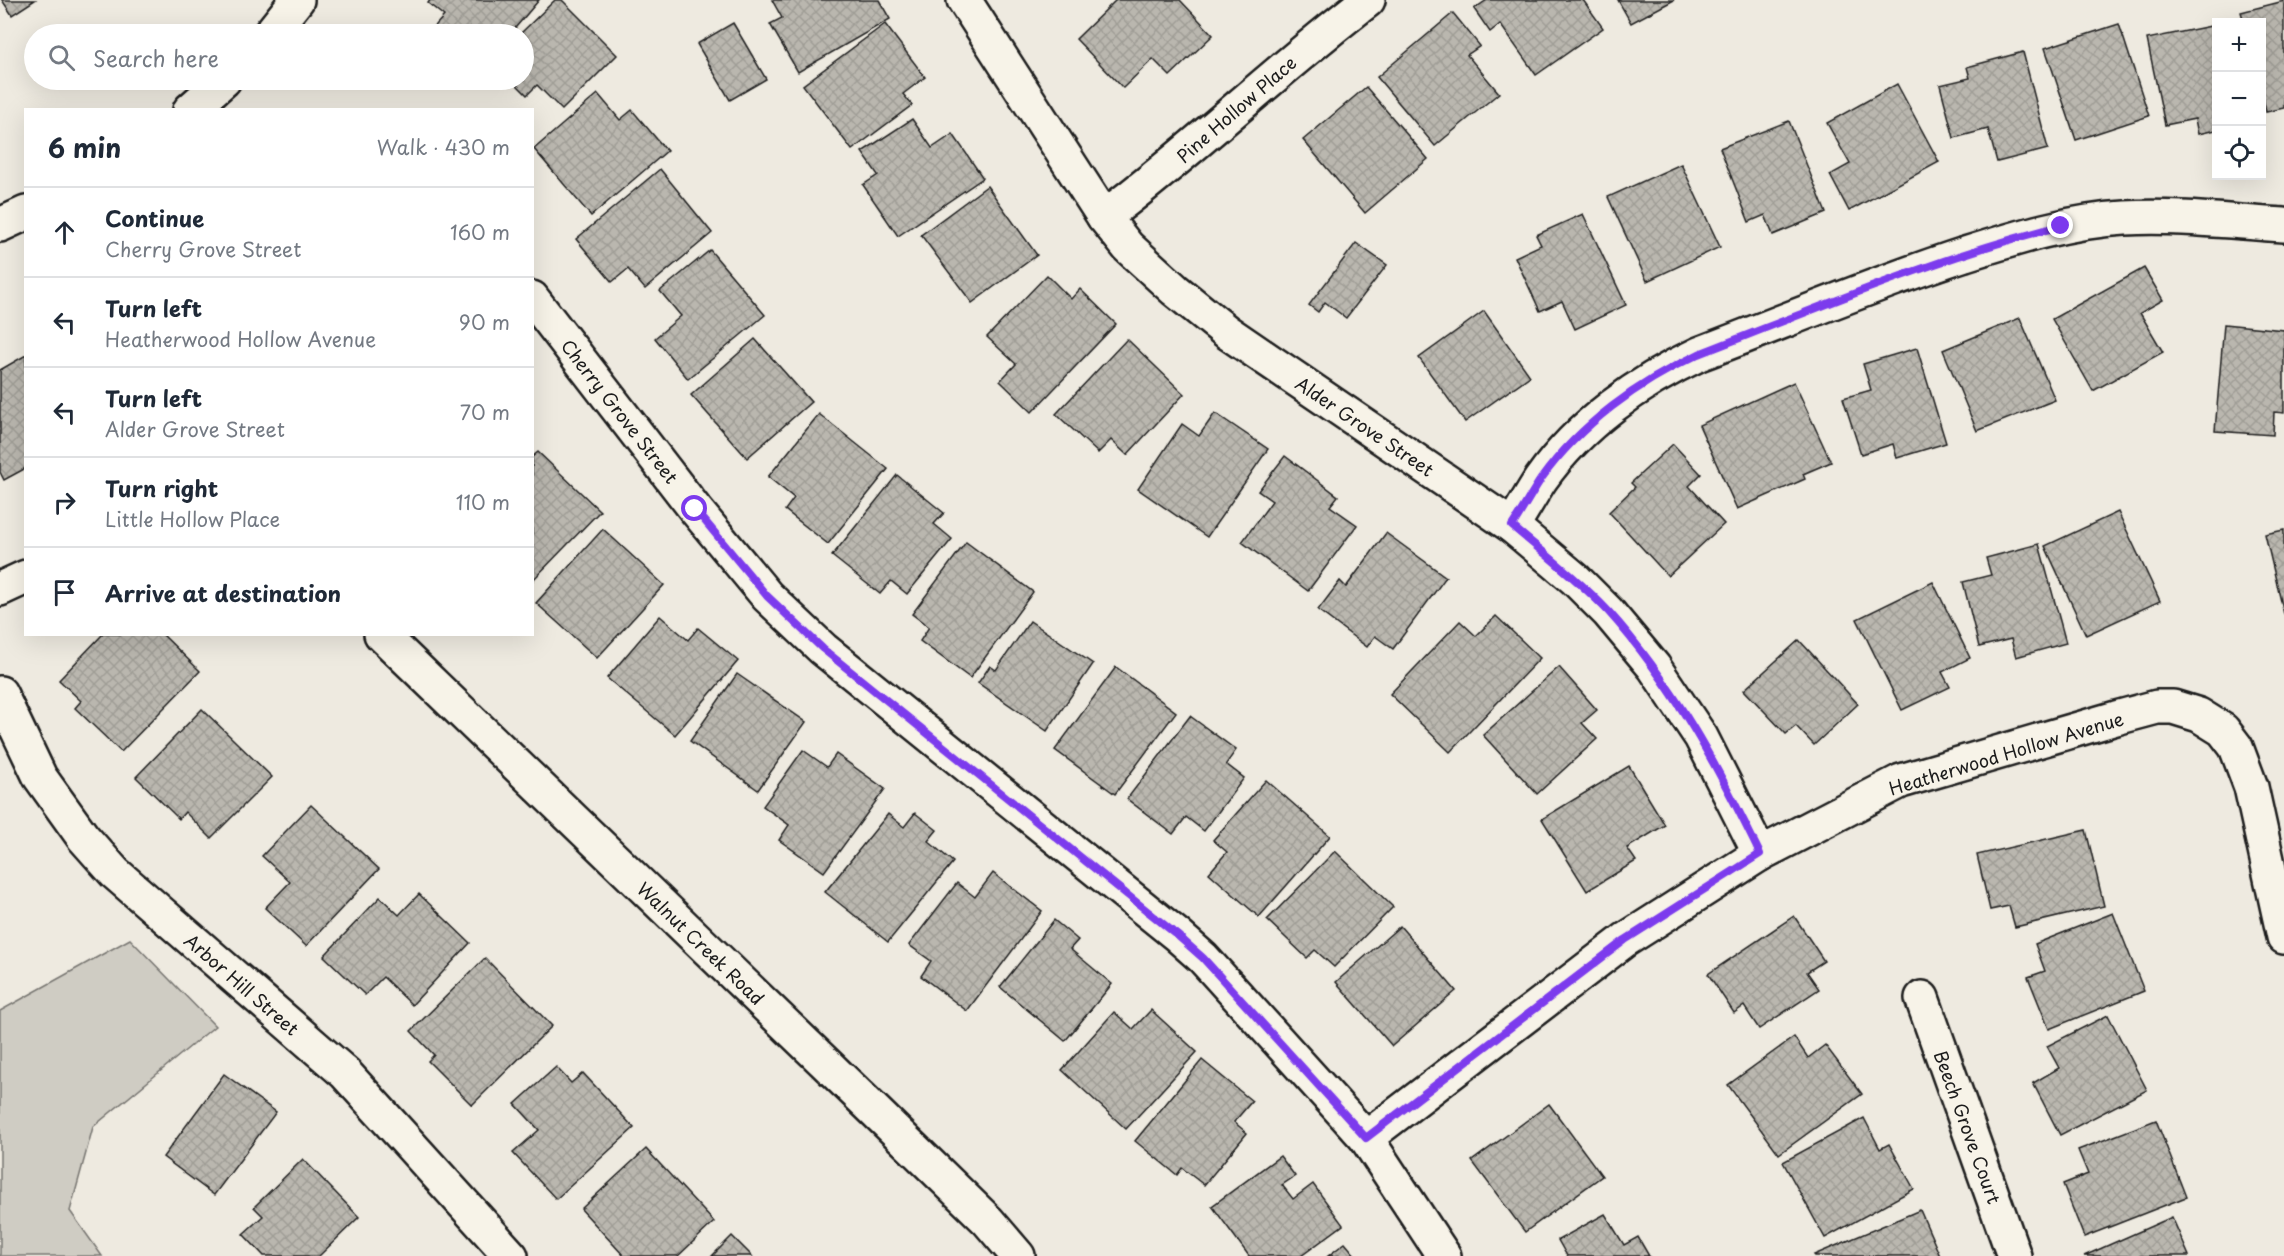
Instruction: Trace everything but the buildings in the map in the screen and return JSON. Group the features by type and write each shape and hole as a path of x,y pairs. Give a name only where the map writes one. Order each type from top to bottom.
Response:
{"street":[{"path":"278,24 297,0"},
{"name":"Alder Grove Street","path":"964,0 1104,217 1128,247 1175,290 1227,332 1512,526 1575,579 1608,612 1654,667 1701,737 1760,854"},
{"name":"Pine Hollow Place","path":"1104,217 1155,178 1328,30 1368,0"},
{"path":"192,108 213,90"},
{"path":"0,225 24,214"},
{"path":"1512,526 1566,448 1611,407 1671,367 1699,354 1924,268 2025,235 2061,226 2125,218 2284,225"},
{"name":"Cherry Grove Street","path":"534,301 695,509 767,596 823,649 1203,958 1366,1138 1444,1256"},
{"path":"0,589 24,578"},
{"name":"Walnut Creek Road","path":"383,636 988,1221 1018,1256"},
{"name":"Arbor Hill Street","path":"0,693 40,777 82,837 115,873 345,1073 511,1256"},
{"name":"Heatherwood Hollow Avenue","path":"1366,1138 1625,940 1760,854 1901,781 2157,707 2173,707 2199,715 2223,730 2235,747 2251,787 2284,937"},
{"name":"Beech Grove Court","path":"1922,998 2014,1256"}],"shaded area":[{"path":"130,939 215,1026 93,1127 70,1211 102,1256 0,1256 0,1011"}],"route":[{"path":"695,509 767,596 823,649 1203,958 1366,1138 1625,940 1760,854 1701,737 1654,667 1608,612 1575,579 1512,526 1542,479 1566,448 1611,407 1671,367 1699,354 1924,268 2025,235 2061,226"}]}
